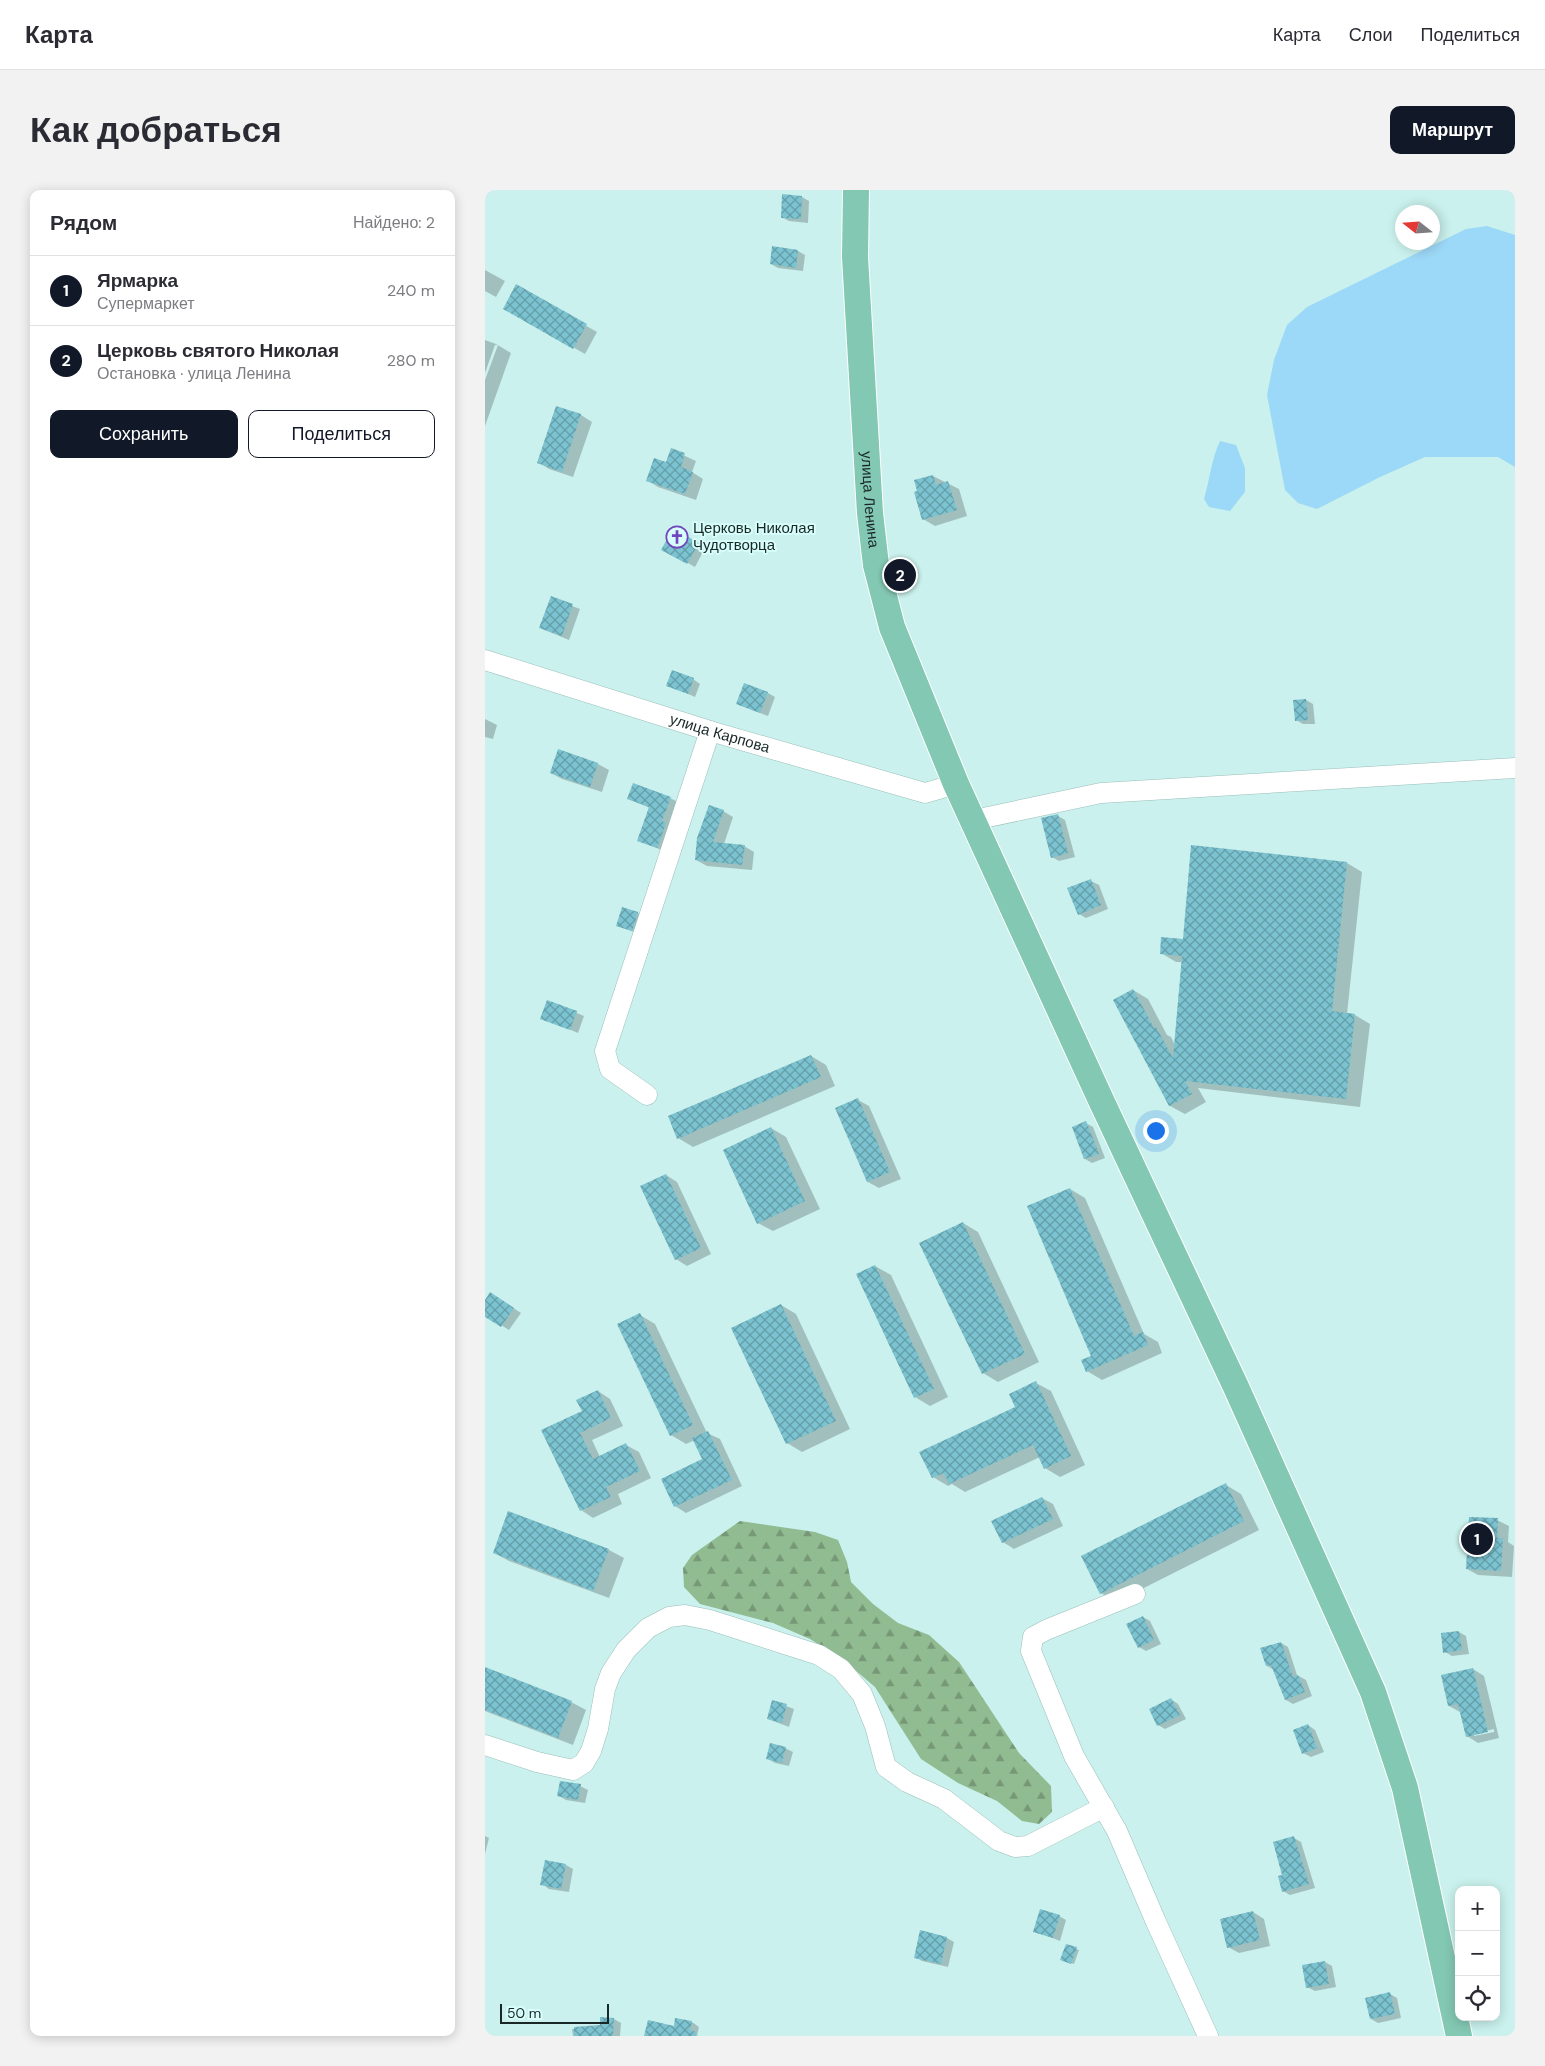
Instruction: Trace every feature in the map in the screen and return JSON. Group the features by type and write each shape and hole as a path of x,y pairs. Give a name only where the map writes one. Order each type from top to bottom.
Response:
{"main road":[{"name":"улица Ленина","path":"856,190 855,257 869,513 876,565 892,627 957,784 1096,1089 1236,1386 1373,1692 1405,1788 1459,2036"}],"street":[{"name":"улица Карпова","path":"485,660 710,731 925,793 957,784"},
{"path":"647,1095 610,1068 605,1051 710,731"},
{"path":"974,820 1101,793 1515,768"},
{"path":"1135,1594 1033,1637 1031,1651 1074,1756 1117,1831 1208,2036"},
{"path":"485,1745 537,1762 573,1770 584,1763 591,1751 598,1730 605,1689 611,1673 626,1650 648,1628 669,1617 685,1615 710,1620 819,1656 841,1668 862,1694 875,1726 886,1767 907,1782 944,1799 999,1841 1015,1847 1028,1846 1104,1808"}],"green space":[{"path":"740,1521 815,1532 838,1540 847,1562 851,1582 873,1604 898,1623 929,1635 959,1662 1019,1753 1051,1786 1052,1812 1039,1824 1022,1821 997,1801 958,1783 921,1759 875,1687 841,1658 810,1639 773,1623 700,1604 684,1587 683,1568 692,1555"}],"water":[{"path":"1487,226 1515,235 1515,467 1498,457 1425,457 1380,477 1317,509 1298,503 1285,490 1267,395 1274,360 1287,325 1307,307 1423,250 1440,250 1440,242 1466,229"},
{"path":"1220,441 1236,445 1245,468 1245,492 1230,511 1209,507 1204,499"}],"building":[{"path":"782,194 802,196 801,219 781,218"},
{"path":"772,246 798,250 796,268 770,264"},
{"path":"516,284 587,324 573,349 503,309"},
{"path":"556,406 581,414 562,472 537,463"},
{"path":"671,448 685,453 681,467 693,472 685,494 646,481 654,458 666,462"},
{"path":"933,475 936,485 948,481 957,510 922,520 914,492 917,491 914,480"},
{"path":"673,528 699,543 687,564 661,550"},
{"path":"551,596 573,604 562,636 539,628"},
{"path":"672,670 694,678 688,694 666,686"},
{"path":"744,683 768,692 760,713 736,704"},
{"path":"1306,699 1308,720 1295,721 1293,700"},
{"path":"558,749 598,763 590,787 550,773"},
{"path":"633,783 671,797 662,821 666,823 657,848 637,841 649,807 627,799"},
{"path":"709,805 724,810 713,842 745,845 742,865 695,860 697,838"},
{"path":"1058,814 1068,853 1051,858 1041,818"},
{"path":"1191,845 1347,862 1332,1011 1355,1014 1346,1099 1185,1081 1192,1094 1169,1106 1113,1000 1133,989 1173,1058 1182,956 1160,954 1161,937 1183,939"},
{"path":"1091,879 1101,905 1078,915 1067,888"},
{"path":"622,907 638,912 632,931 616,926"},
{"path":"547,1000 577,1011 570,1030 540,1019"},
{"path":"811,1055 821,1077 677,1139 668,1116"},
{"path":"858,1098 890,1172 867,1182 835,1108"},
{"path":"1086,1121 1099,1154 1084,1159 1072,1127"},
{"path":"771,1127 805,1201 757,1224 723,1150"},
{"path":"666,1174 701,1248 675,1260 640,1186"},
{"path":"1070,1188 1134,1336 1143,1332 1148,1345 1086,1372 1081,1360 1091,1356 1027,1206"},
{"path":"963,1222 1025,1354 982,1374 919,1243"},
{"path":"875,1265 934,1389 914,1398 856,1274"},
{"path":"490,1292 514,1308 501,1327 485,1317 485,1300"},
{"path":"781,1304 836,1421 786,1444 731,1328"},
{"path":"640,1313 693,1425 670,1436 617,1324"},
{"path":"1036,1381 1071,1456 1044,1469 1033,1445 949,1484 944,1473 932,1478 919,1452 1015,1407 1009,1394"},
{"path":"598,1390 611,1418 580,1433 593,1459 626,1443 640,1471 606,1487 611,1497 580,1511 541,1430 582,1411 576,1400"},
{"path":"708,1431 732,1480 674,1507 661,1479 702,1459 692,1438"},
{"path":"1226,1483 1244,1521 1100,1594 1081,1556"},
{"path":"1042,1497 1053,1519 1002,1543 991,1521"},
{"path":"508,1511 609,1549 593,1591 493,1553"},
{"path":"1469,1517 1498,1518 1497,1538 1503,1538 1501,1571 1466,1569"},
{"path":"1143,1616 1154,1640 1138,1648 1126,1624"},
{"path":"1459,1631 1462,1650 1443,1653 1441,1633"},
{"path":"1281,1642 1293,1677 1298,1675 1305,1692 1285,1700 1271,1665 1266,1666 1260,1648"},
{"path":"485,1667 572,1701 558,1738 485,1710"},
{"path":"1473,1668 1488,1732 1466,1737 1458,1704 1448,1706 1441,1675"},
{"path":"1171,1698 1180,1715 1157,1726 1149,1709"},
{"path":"772,1700 787,1704 782,1723 767,1719"},
{"path":"1308,1724 1317,1748 1302,1754 1293,1730"},
{"path":"770,1743 786,1747 782,1763 766,1759"},
{"path":"560,1781 581,1784 578,1800 557,1796"},
{"path":"1294,1836 1309,1884 1282,1892 1278,1876 1282,1875 1273,1842"},
{"path":"545,1860 566,1864 561,1889 540,1885"},
{"path":"1040,1909 1060,1915 1053,1938 1033,1932"},
{"path":"1253,1911 1260,1940 1227,1948 1220,1919"},
{"path":"920,1930 947,1937 941,1964 914,1958"},
{"path":"1066,1944 1077,1947 1071,1964 1060,1960"},
{"path":"1325,1961 1329,1984 1306,1988 1302,1965"},
{"path":"1390,1992 1395,2014 1370,2019 1365,1998"},
{"path":"600,2017 614,2018 613,2036 574,2036 574,2027 600,2025"},
{"path":"675,2018 692,2021 690,2030 696,2032 696,2036 644,2036 648,2020 674,2026"}],"place":[{"name":"Церковь Николая Чудотворца","path":"677,537"},
{"name":"Церковь святого Николая","path":"900,575"},
{"name":"Ярмарка","path":"1477,1539"}]}
